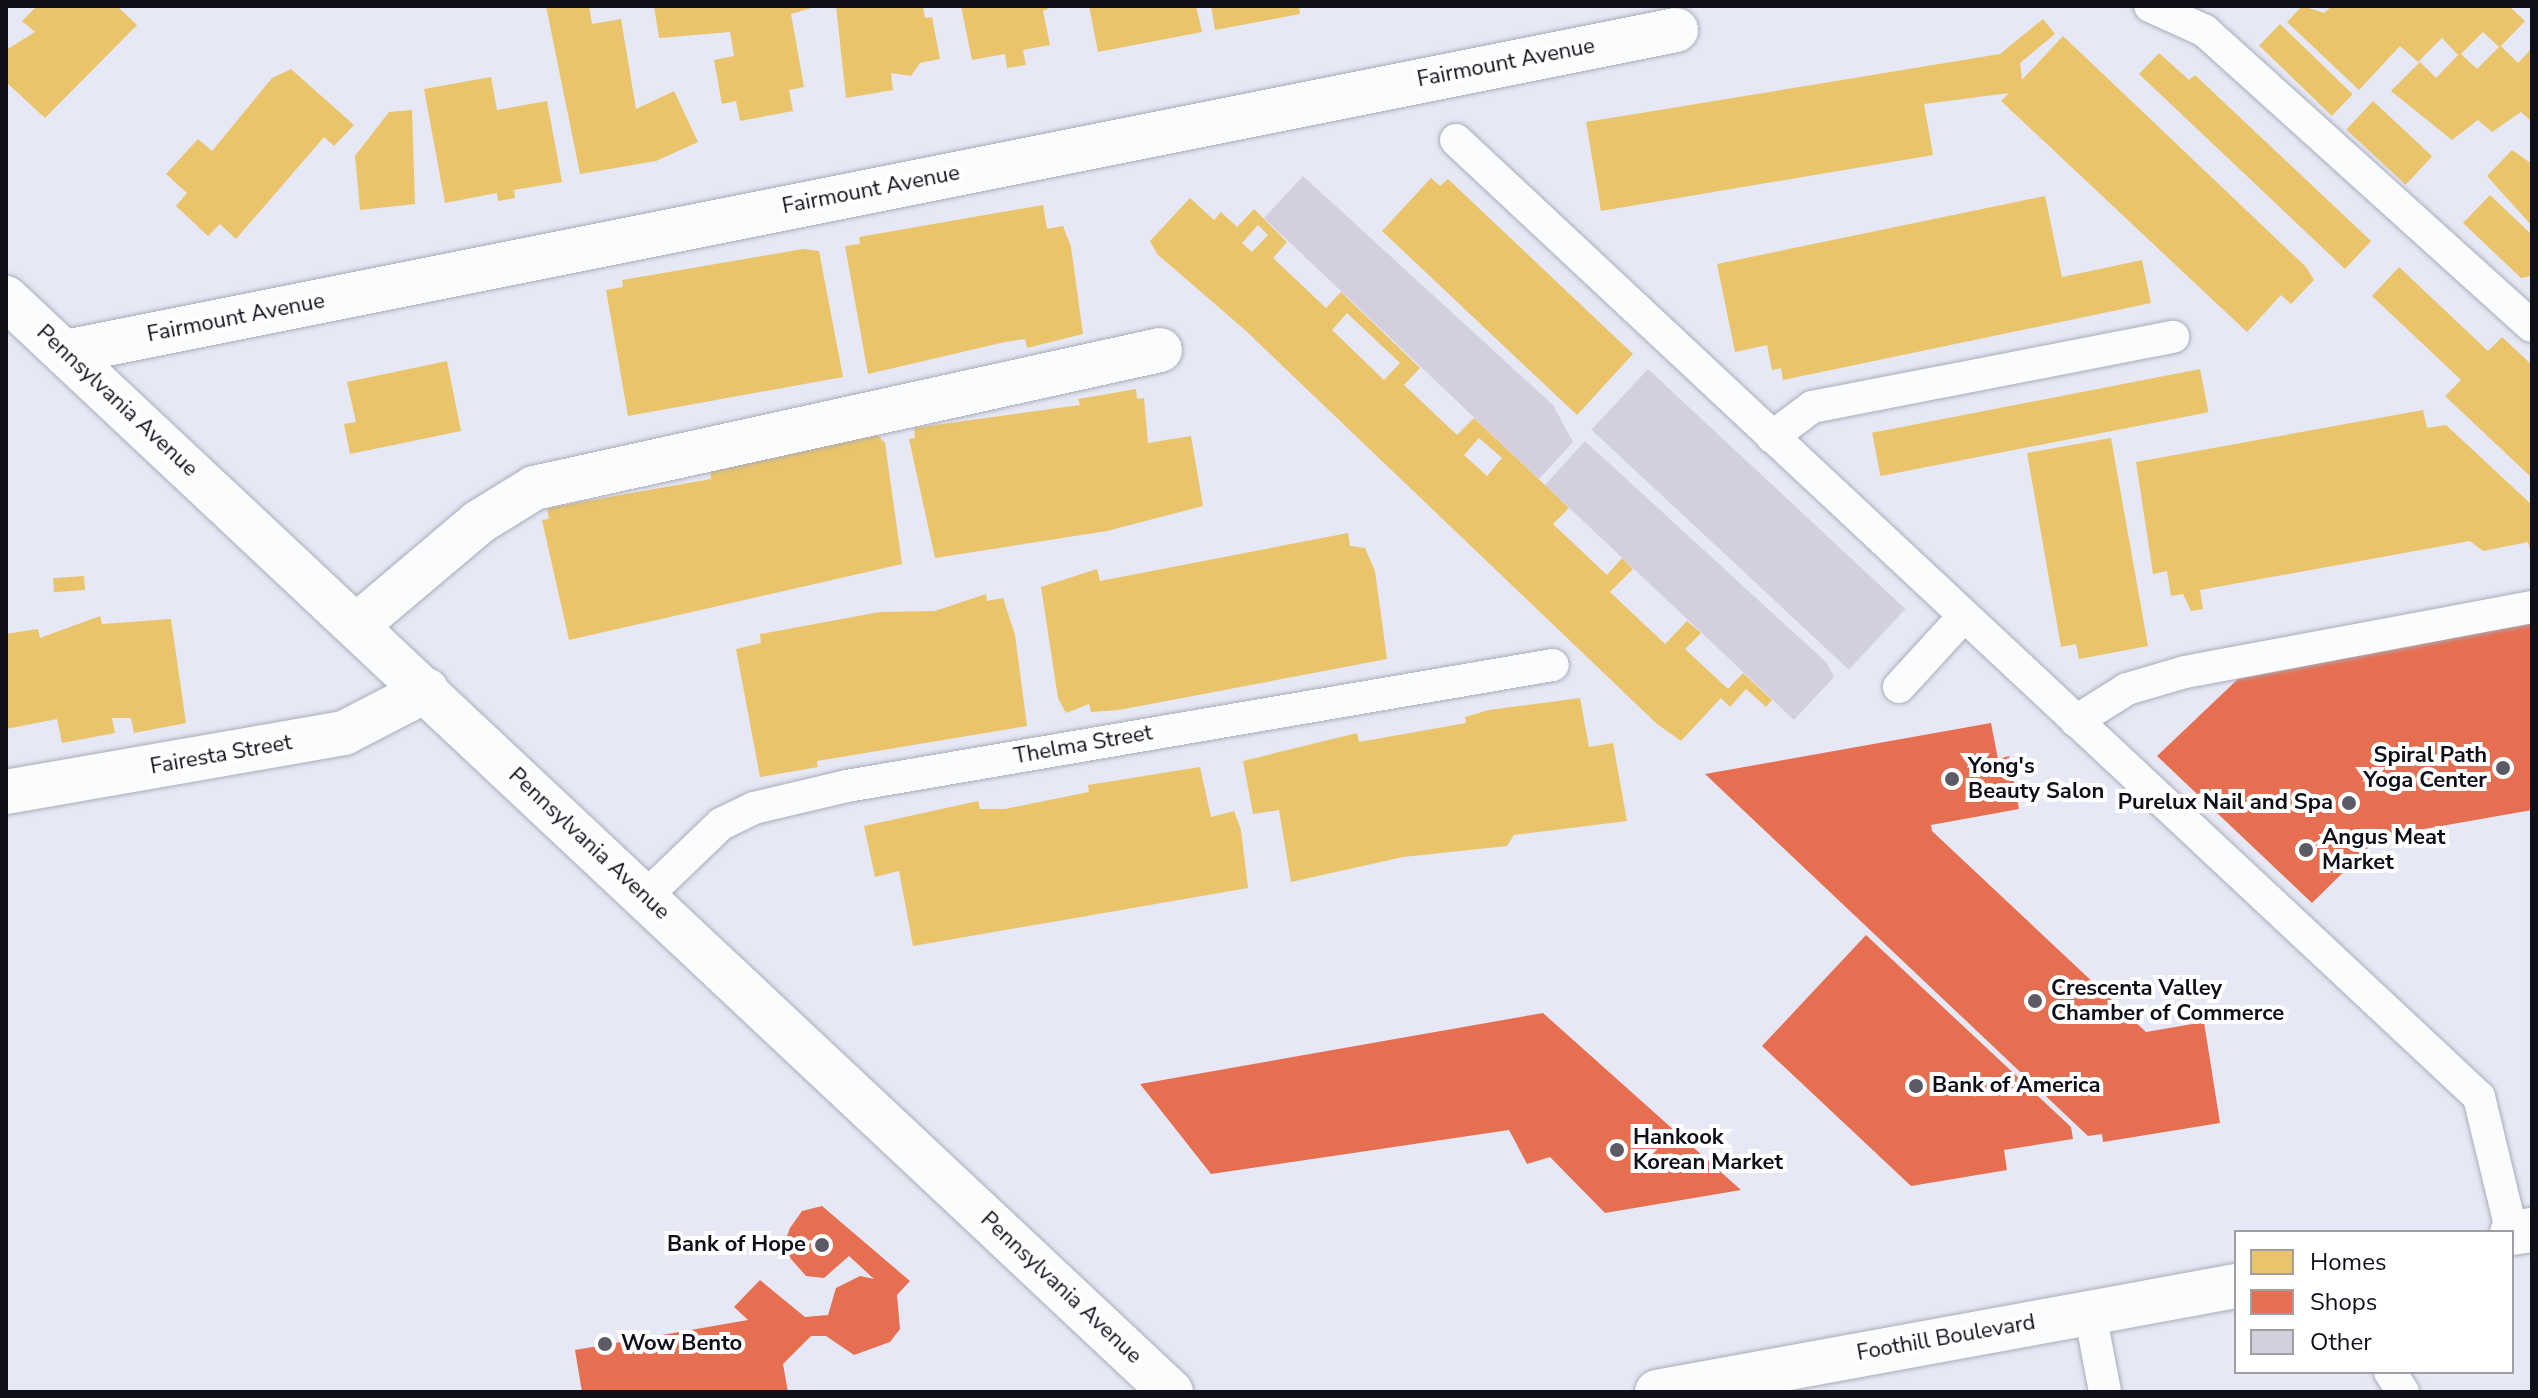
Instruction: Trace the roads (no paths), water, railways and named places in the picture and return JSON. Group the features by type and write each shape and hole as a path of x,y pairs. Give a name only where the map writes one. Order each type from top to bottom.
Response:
{"street":[{"name":"Fairmount Avenue","path":"66,352 1676,30"},
{"name":"Pennsylvania Avenue","path":"13,315 66,352 1171,1392"},
{"path":"356,626 479,522 534,488 1160,350"},
{"name":"Fairesta Street","path":"6,792 344,733 427,690"},
{"name":"Foothill Boulevard","path":"1657,1392 2234,1286"}],"lane":[{"path":"2150,6 2205,31 2532,326"},
{"path":"1456,140 2479,1097 2511,1230"},
{"path":"1772,437 1812,407 2173,337"},
{"path":"2076,721 2127,689 2185,672 2532,607"},
{"path":"1899,687 1964,616"},
{"name":"Thelma Street","path":"645,897 721,824 754,808 863,783 1553,665"},
{"path":"2090,1313 2105,1392"},
{"path":"2391,1374 2403,1392"}],"place":[{"name":"Spiral Path Yoga Center","path":"2503,768"},
{"name":"Yong's Beauty Salon","path":"1952,779"},
{"name":"Purelux Nail and Spa","path":"2349,803"},
{"name":"Angus Meat Market","path":"2306,850"},
{"name":"Crescenta Valley Chamber of Commerce","path":"2035,1001"},
{"name":"Bank of America","path":"1916,1086"},
{"name":"Hankook Korean Market","path":"1617,1150"},
{"name":"Bank of Hope","path":"822,1245"},
{"name":"Wow Bento","path":"605,1344"}]}
